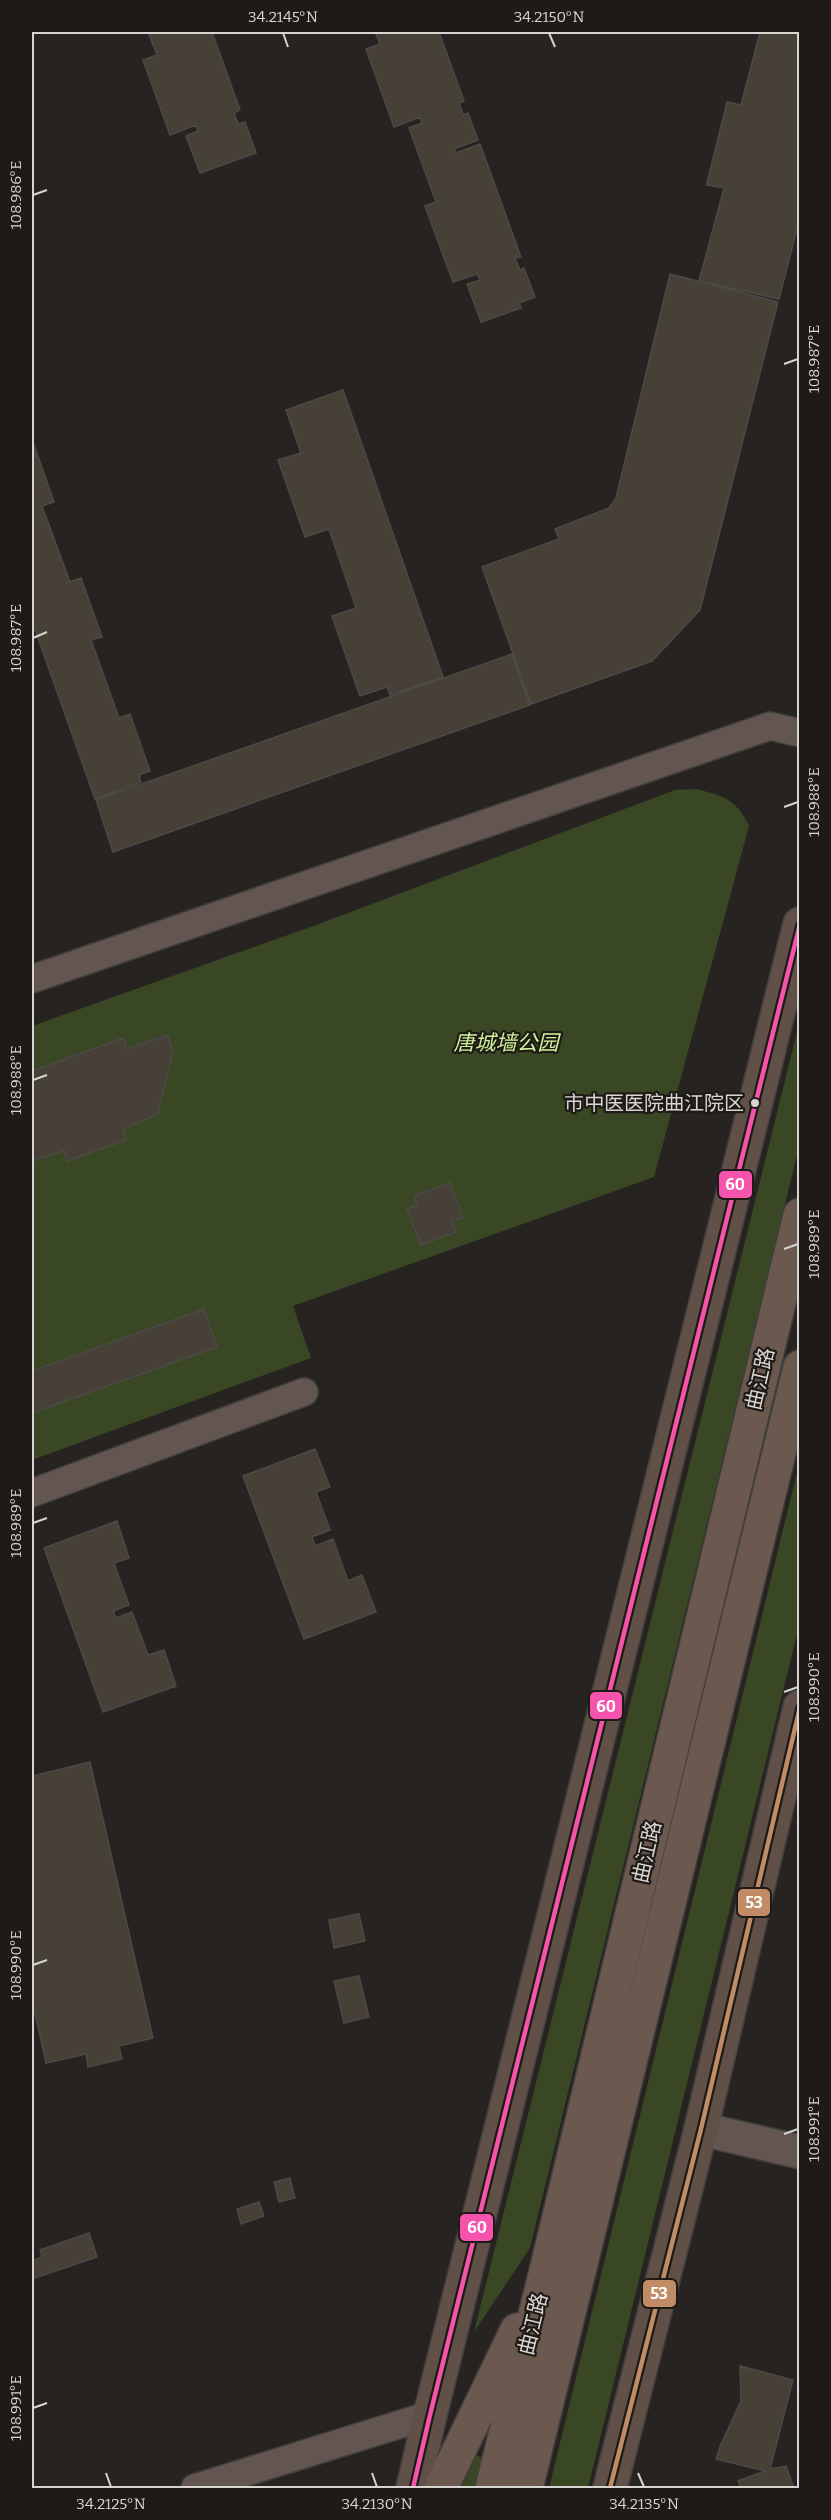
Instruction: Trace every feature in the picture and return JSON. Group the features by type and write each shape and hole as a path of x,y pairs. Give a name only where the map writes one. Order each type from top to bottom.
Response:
{"highway":[{"name":"曲江路","path":"492,2488 800,1215"},
{"name":"曲江路","path":"525,2488 800,1367"},
{"path":"441,2488 547,2267"}],"main road":[{"path":"413,2488 800,924"},
{"path":"610,2488 701,2129 800,1707"}],"street":[{"path":"32,979 770,726 800,733"},
{"path":"32,1494 304,1392"},
{"path":"701,2129 800,2152"},
{"path":"195,2488 430,2415"}],"green space":[{"name":"唐城墙公园","path":"695,789 721,796 734,804 749,826 654,1177 293,1306 311,1358 32,1460 32,1026 316,925 675,790"},
{"path":"799,1024 799,1147 530,2248 474,2332"},
{"path":"799,1464 799,1626 588,2488 549,2488"},
{"path":"474,2454 482,2458 475,2488 458,2488"}],"building":[{"path":"148,32 212,32 240,110 234,113 238,124 245,122 256,153 200,173 186,136 198,131 196,125 170,135 143,60 157,55"},
{"path":"375,32 439,32 464,101 459,103 463,115 468,113 478,140 454,149 456,153 480,144 521,257 515,258 520,270 524,268 535,297 519,303 521,308 481,322 467,284 480,280 477,274 453,282 425,206 436,202 409,128 422,123 420,117 394,127 366,49 380,44"},
{"path":"760,32 800,32 800,217 779,299 699,281 724,188 706,185 727,102 741,105"},
{"path":"670,274 778,302 700,610 652,661 531,704 482,567 559,539 555,529 609,508 616,498"},
{"path":"343,390 443,677 390,695 387,687 360,696 332,616 356,608 329,529 305,537 278,460 301,453 286,410"},
{"path":"33,442 54,502 42,506 70,582 81,578 102,637 91,640 119,718 130,714 150,771 139,775 141,782 95,799 32,621"},
{"path":"512,654 530,705 113,852 96,800"},
{"path":"168,1035 173,1052 157,1115 123,1129 126,1140 67,1161 64,1151 32,1161 32,1071 123,1038 127,1049"},
{"path":"450,1183 463,1218 452,1221 456,1232 421,1245 407,1209 417,1205 414,1196"},
{"path":"204,1309 217,1347 32,1413 32,1371"},
{"path":"315,1449 330,1487 316,1492 330,1530 312,1537 315,1546 333,1539 348,1581 362,1575 376,1612 304,1639 243,1476"},
{"path":"117,1521 129,1558 114,1563 129,1605 113,1611 116,1618 132,1612 148,1655 164,1650 176,1686 103,1712 44,1548"},
{"path":"90,1762 153,2038 119,2046 122,2059 88,2067 86,2054 46,2063 32,2000 32,1776"},
{"path":"359,1914 365,1941 334,1948 329,1920"},
{"path":"359,1976 369,2017 344,2023 334,1981"},
{"path":"290,2178 295,2198 279,2202 274,2182"},
{"path":"259,2202 264,2216 241,2224 237,2209"},
{"path":"89,2233 97,2257 32,2279 32,2261 42,2257 40,2250"},
{"path":"740,2366 793,2380 770,2469 786,2466 794,2488 741,2488 738,2481 765,2471 716,2459 741,2401"}],"transit line":[{"name":"60","path":"413,2488 800,924"},
{"name":"53","path":"610,2488 701,2129 800,1707"}],"place":[{"name":"市中医医院曲江院区","path":"755,1103"}]}
